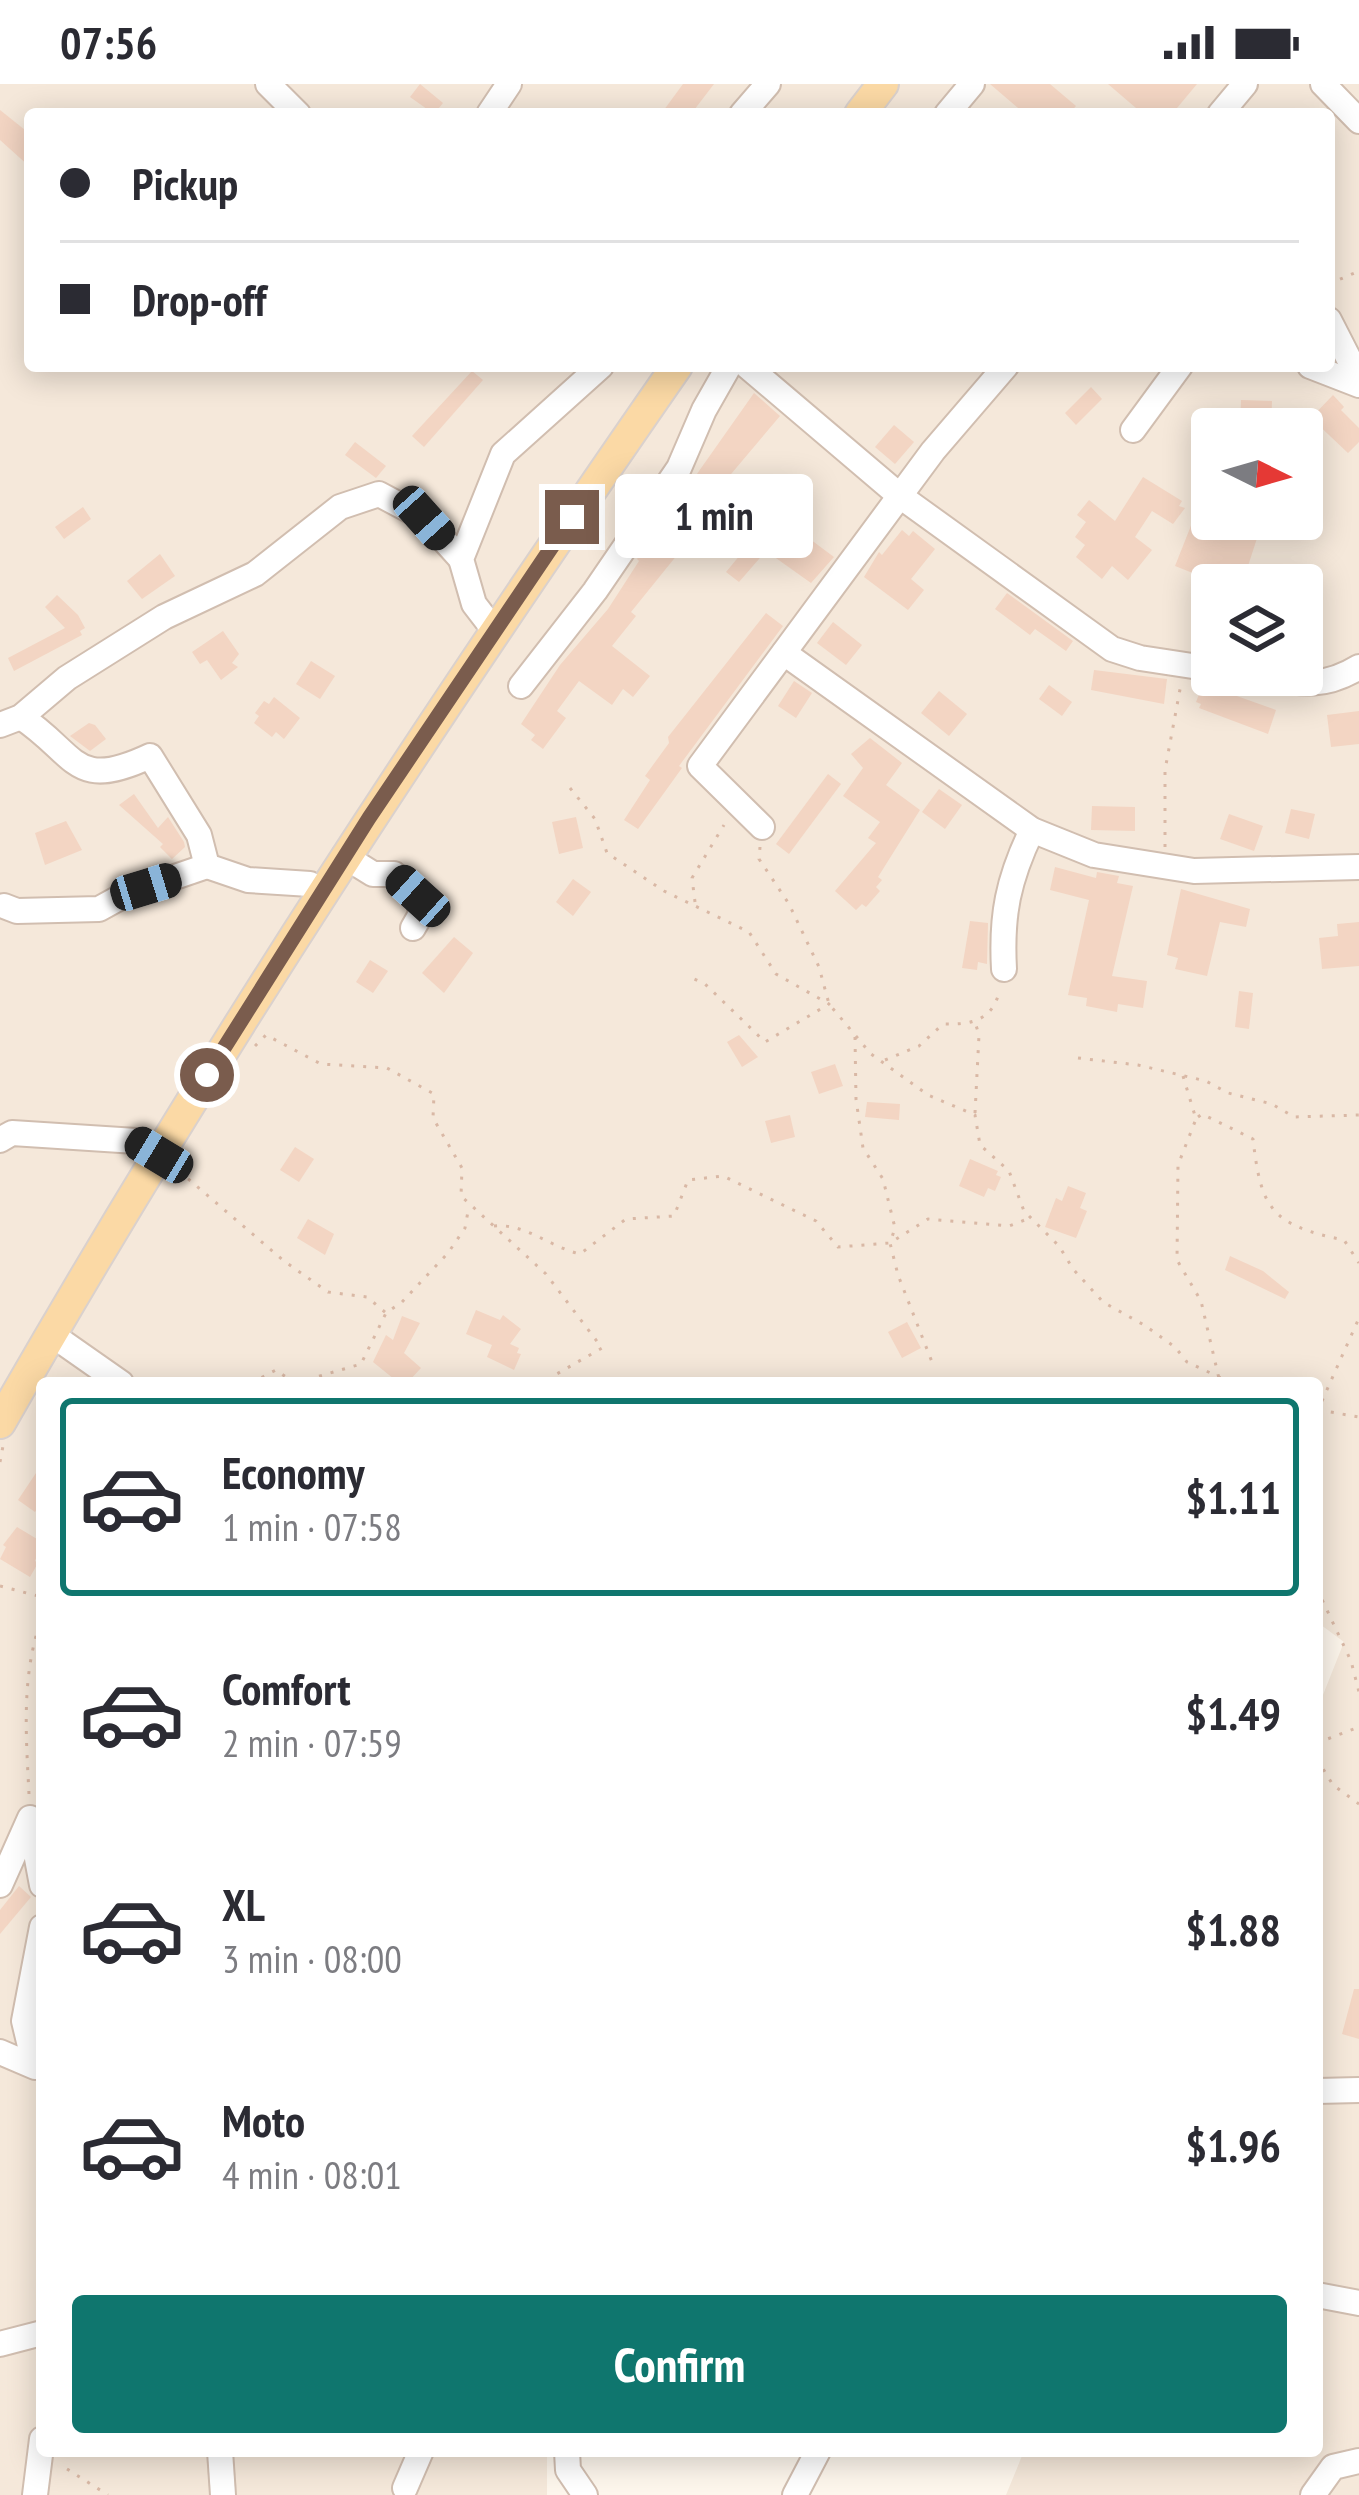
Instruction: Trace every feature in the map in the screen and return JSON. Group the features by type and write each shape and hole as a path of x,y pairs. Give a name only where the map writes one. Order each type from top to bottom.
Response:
{"main road":[{"path":"865,108 883,84"},
{"path":"0,1424 231,1035 344,856 673,372"}],"street":[{"path":"268,84 292,108"},
{"path":"747,108 768,84"},
{"path":"952,108 972,84"},
{"path":"1323,84 1359,121"},
{"path":"1335,332 1356,383"},
{"path":"461,559 503,454 594,372"},
{"path":"521,686 595,591 679,468 726,372"},
{"path":"759,372 900,496 1112,649 1191,666"},
{"path":"762,827 700,766 900,496 1001,372"},
{"path":"1133,430 1176,372"},
{"path":"1326,372 1356,383"},
{"path":"207,866 199,835 151,756 115,772 80,766 10,721 67,678 164,617 256,574 340,507 379,494 424,518 461,559 474,604 494,629"},
{"path":"784,653 1032,830 1094,855 1166,867 1261,872 1359,867"},
{"path":"1323,683 1335,682 1359,667"},
{"path":"1004,969 1002,924 1013,868 1032,830"},
{"path":"344,856 373,874 394,874 418,896 421,914 413,928"},
{"path":"4,906 100,909 128,893 207,866 248,880 310,884 322,892"},
{"path":"0,1141 12,1133 136,1141 159,1155"},
{"path":"51,1334 112,1377"},
{"path":"0,1885 30,1818"},
{"path":"30,1818 36,1852"},
{"path":"36,1979 24,2021 36,2062"},
{"path":"0,2052 36,2070"},
{"path":"1323,2091 1359,2090"},
{"path":"1323,2296 1359,2303"},
{"path":"0,2344 36,2335"},
{"path":"35,2495 40,2457"},
{"path":"220,2457 223,2495"},
{"path":"405,2488 418,2457"},
{"path":"567,2457 568,2470 585,2495"},
{"path":"795,2495 815,2457"},
{"path":"1313,2495 1333,2467 1359,2461"}],"path":[{"path":"1166,867 1165,770 1186,665"},
{"path":"570,788 595,820 607,853 664,891 749,932 776,974 829,1004 881,1061 928,1095 974,1115"},
{"path":"695,904 692,878 737,802"},
{"path":"762,827 759,859 809,946 829,1004"},
{"path":"881,1061 919,1046 943,1024 975,1022 988,1016 997,1002 1004,969"},
{"path":"692,978 705,984 765,1042 829,1004"},
{"path":"975,1022 980,1034 974,1115 980,1145 1009,1171 1030,1218 1103,1302 1144,1324 1187,1362 1213,1377"},
{"path":"231,1035 256,1047 266,1035 321,1064 387,1068 434,1094 433,1118 463,1168 461,1196 546,1274 602,1348 555,1377"},
{"path":"855,1035 863,1148 883,1179 895,1228 890,1243 898,1276 932,1362"},
{"path":"1078,1058 1183,1076 1273,1104 1294,1117 1359,1115"},
{"path":"1183,1076 1196,1120"},
{"path":"1219,1377 1201,1301 1177,1259 1178,1165 1202,1114 1253,1139 1258,1185 1267,1207 1312,1234 1344,1240 1359,1263"},
{"path":"159,1155 313,1282 328,1292 367,1297 386,1313"},
{"path":"494,1226 513,1224 556,1248 580,1253 626,1219 674,1216 688,1180 723,1176 816,1221 838,1247 890,1243 928,1219 1009,1226 1030,1218"},
{"path":"317,1377 361,1364 386,1313 448,1253 465,1228 470,1204"},
{"path":"1323,1397 1359,1318"},
{"path":"1323,1411 1359,1417"},
{"path":"0,1586 36,1595"},
{"path":"1323,1600 1359,1692"},
{"path":"30,1818 27,1712 36,1634"},
{"path":"1323,1741 1359,1726"},
{"path":"1323,1769 1333,1785 1359,1804"},
{"path":"68,2469 108,2495"}],"shaded area":[{"path":"0,84 1359,84 1359,2495 1006,2495 1022,2457 1323,2457 1323,1695 1344,1642 1323,1626 1323,1377 36,1377 36,2457 547,2457 547,2495 0,2495"}],"building":[{"path":"420,84 443,103 439,108 426,108 410,97"},
{"path":"683,84 714,84 696,108 665,108"},
{"path":"990,84 1050,84 1076,106 1074,108 1018,108"},
{"path":"1108,84 1197,84 1177,108 1136,108"},
{"path":"0,110 24,129 24,162 0,140"},
{"path":"471,372 483,380 424,447 412,436"},
{"path":"1091,387 1102,399 1076,425 1065,413"},
{"path":"754,393 780,416 726,480 612,646 650,676 633,697 623,689 612,705 579,681 557,711 566,718 543,749 521,724 560,665 608,609 637,559"},
{"path":"1333,395 1359,428 1359,442 1348,453 1323,429 1321,408"},
{"path":"1241,400 1272,401 1272,408 1241,408"},
{"path":"894,425 914,442 895,464 875,447"},
{"path":"355,442 386,466 376,478 345,455"},
{"path":"1143,477 1182,501 1179,506 1185,508 1173,524 1152,511 1135,537 1152,550 1128,580 1112,566 1102,579 1076,557 1085,545 1075,537 1086,522 1077,515 1089,500 1115,521"},
{"path":"83,507 91,519 64,539 55,527"},
{"path":"775,513 834,557 811,583 766,551 739,582 726,572"},
{"path":"1191,526 1191,540 1256,540 1249,564 1191,564 1191,572 1175,566"},
{"path":"902,530 909,536 913,531 935,549 911,579 924,590 908,610 864,577 879,552 882,555"},
{"path":"160,554 175,576 142,599 127,581"},
{"path":"1007,593 1073,641 1066,651 1035,629 1030,635 995,609"},
{"path":"57,595 78,615 85,628 82,635 14,671 8,658 65,628 45,607"},
{"path":"766,613 783,626 638,829 624,820 650,780 645,776 669,743 668,737"},
{"path":"833,622 862,645 846,665 817,643"},
{"path":"223,631 239,654 232,663 238,667 221,680 207,660 200,664 192,652"},
{"path":"311,661 335,676 320,699 296,684"},
{"path":"1094,670 1167,679 1164,704 1091,690"},
{"path":"794,681 812,693 796,718 778,706"},
{"path":"1049,685 1072,702 1062,716 1039,699"},
{"path":"939,691 967,714 949,736 921,713"},
{"path":"1198,696 1237,696 1276,710 1268,734 1199,708"},
{"path":"274,697 300,718 284,739 276,732 272,737 254,723 264,701 269,704"},
{"path":"1359,711 1359,744 1331,747 1327,715"},
{"path":"89,723 106,739 90,751 70,736"},
{"path":"870,738 902,763 886,785 920,810 878,877 880,891 866,907 862,904 856,910 835,891 876,843 868,838 880,822 843,796 863,768 851,754"},
{"path":"828,774 841,784 789,854 776,844"},
{"path":"939,789 962,805 945,829 922,812"},
{"path":"134,794 158,828 168,817 184,842 185,847 172,859 160,847 163,844 119,805"},
{"path":"1092,806 1135,807 1135,831 1091,830"},
{"path":"1291,809 1315,814 1309,839 1285,833"},
{"path":"1229,814 1263,826 1254,851 1220,839"},
{"path":"576,817 583,848 559,854 552,822"},
{"path":"66,821 82,850 45,865 35,833"},
{"path":"1055,867 1096,878 1097,872 1119,876 1117,883 1133,886 1112,976 1147,981 1143,1008 1118,1004 1117,1012 1086,1006 1087,998 1068,995 1089,900 1050,890"},
{"path":"573,879 591,892 573,916 556,902"},
{"path":"1181,889 1250,909 1246,927 1220,922 1207,976 1175,969 1178,958 1167,955"},
{"path":"970,921 988,923 987,964 978,962 977,970 962,968"},
{"path":"1359,922 1359,966 1322,969 1319,938 1338,936 1337,924"},
{"path":"454,937 473,953 444,993 422,973"},
{"path":"370,960 388,971 373,993 356,982"},
{"path":"1239,991 1253,993 1249,1029 1235,1027"},
{"path":"739,1035 758,1057 742,1067 727,1042"},
{"path":"835,1064 843,1086 819,1094 811,1072"},
{"path":"867,1102 900,1104 899,1120 865,1117"},
{"path":"790,1115 795,1137 771,1143 765,1121"},
{"path":"295,1147 314,1159 299,1182 280,1170"},
{"path":"970,1159 998,1171 1001,1177 995,1191 988,1188 984,1197 959,1186"},
{"path":"1068,1186 1086,1193 1080,1208 1087,1211 1076,1238 1045,1227 1056,1198 1062,1201"},
{"path":"308,1219 334,1234 325,1255 297,1238"},
{"path":"1230,1256 1263,1271 1289,1292 1285,1299 1225,1270"},
{"path":"476,1310 500,1320 503,1315 521,1329 510,1344 521,1354 514,1370 487,1357 492,1345 466,1334"},
{"path":"402,1316 420,1323 404,1353 421,1368 413,1377 392,1377 373,1362 386,1335 393,1340"},
{"path":"907,1322 921,1348 902,1358 888,1332"},
{"path":"36,1473 36,1511 18,1500"},
{"path":"17,1527 36,1538 36,1566 30,1577 0,1559 3,1545"},
{"path":"19,1886 31,1897 0,1934 0,1910"},
{"path":"1354,1989 1359,1989 1359,2039 1342,2034"}],"route":[{"path":"207,1075 369,818 572,517"}]}
